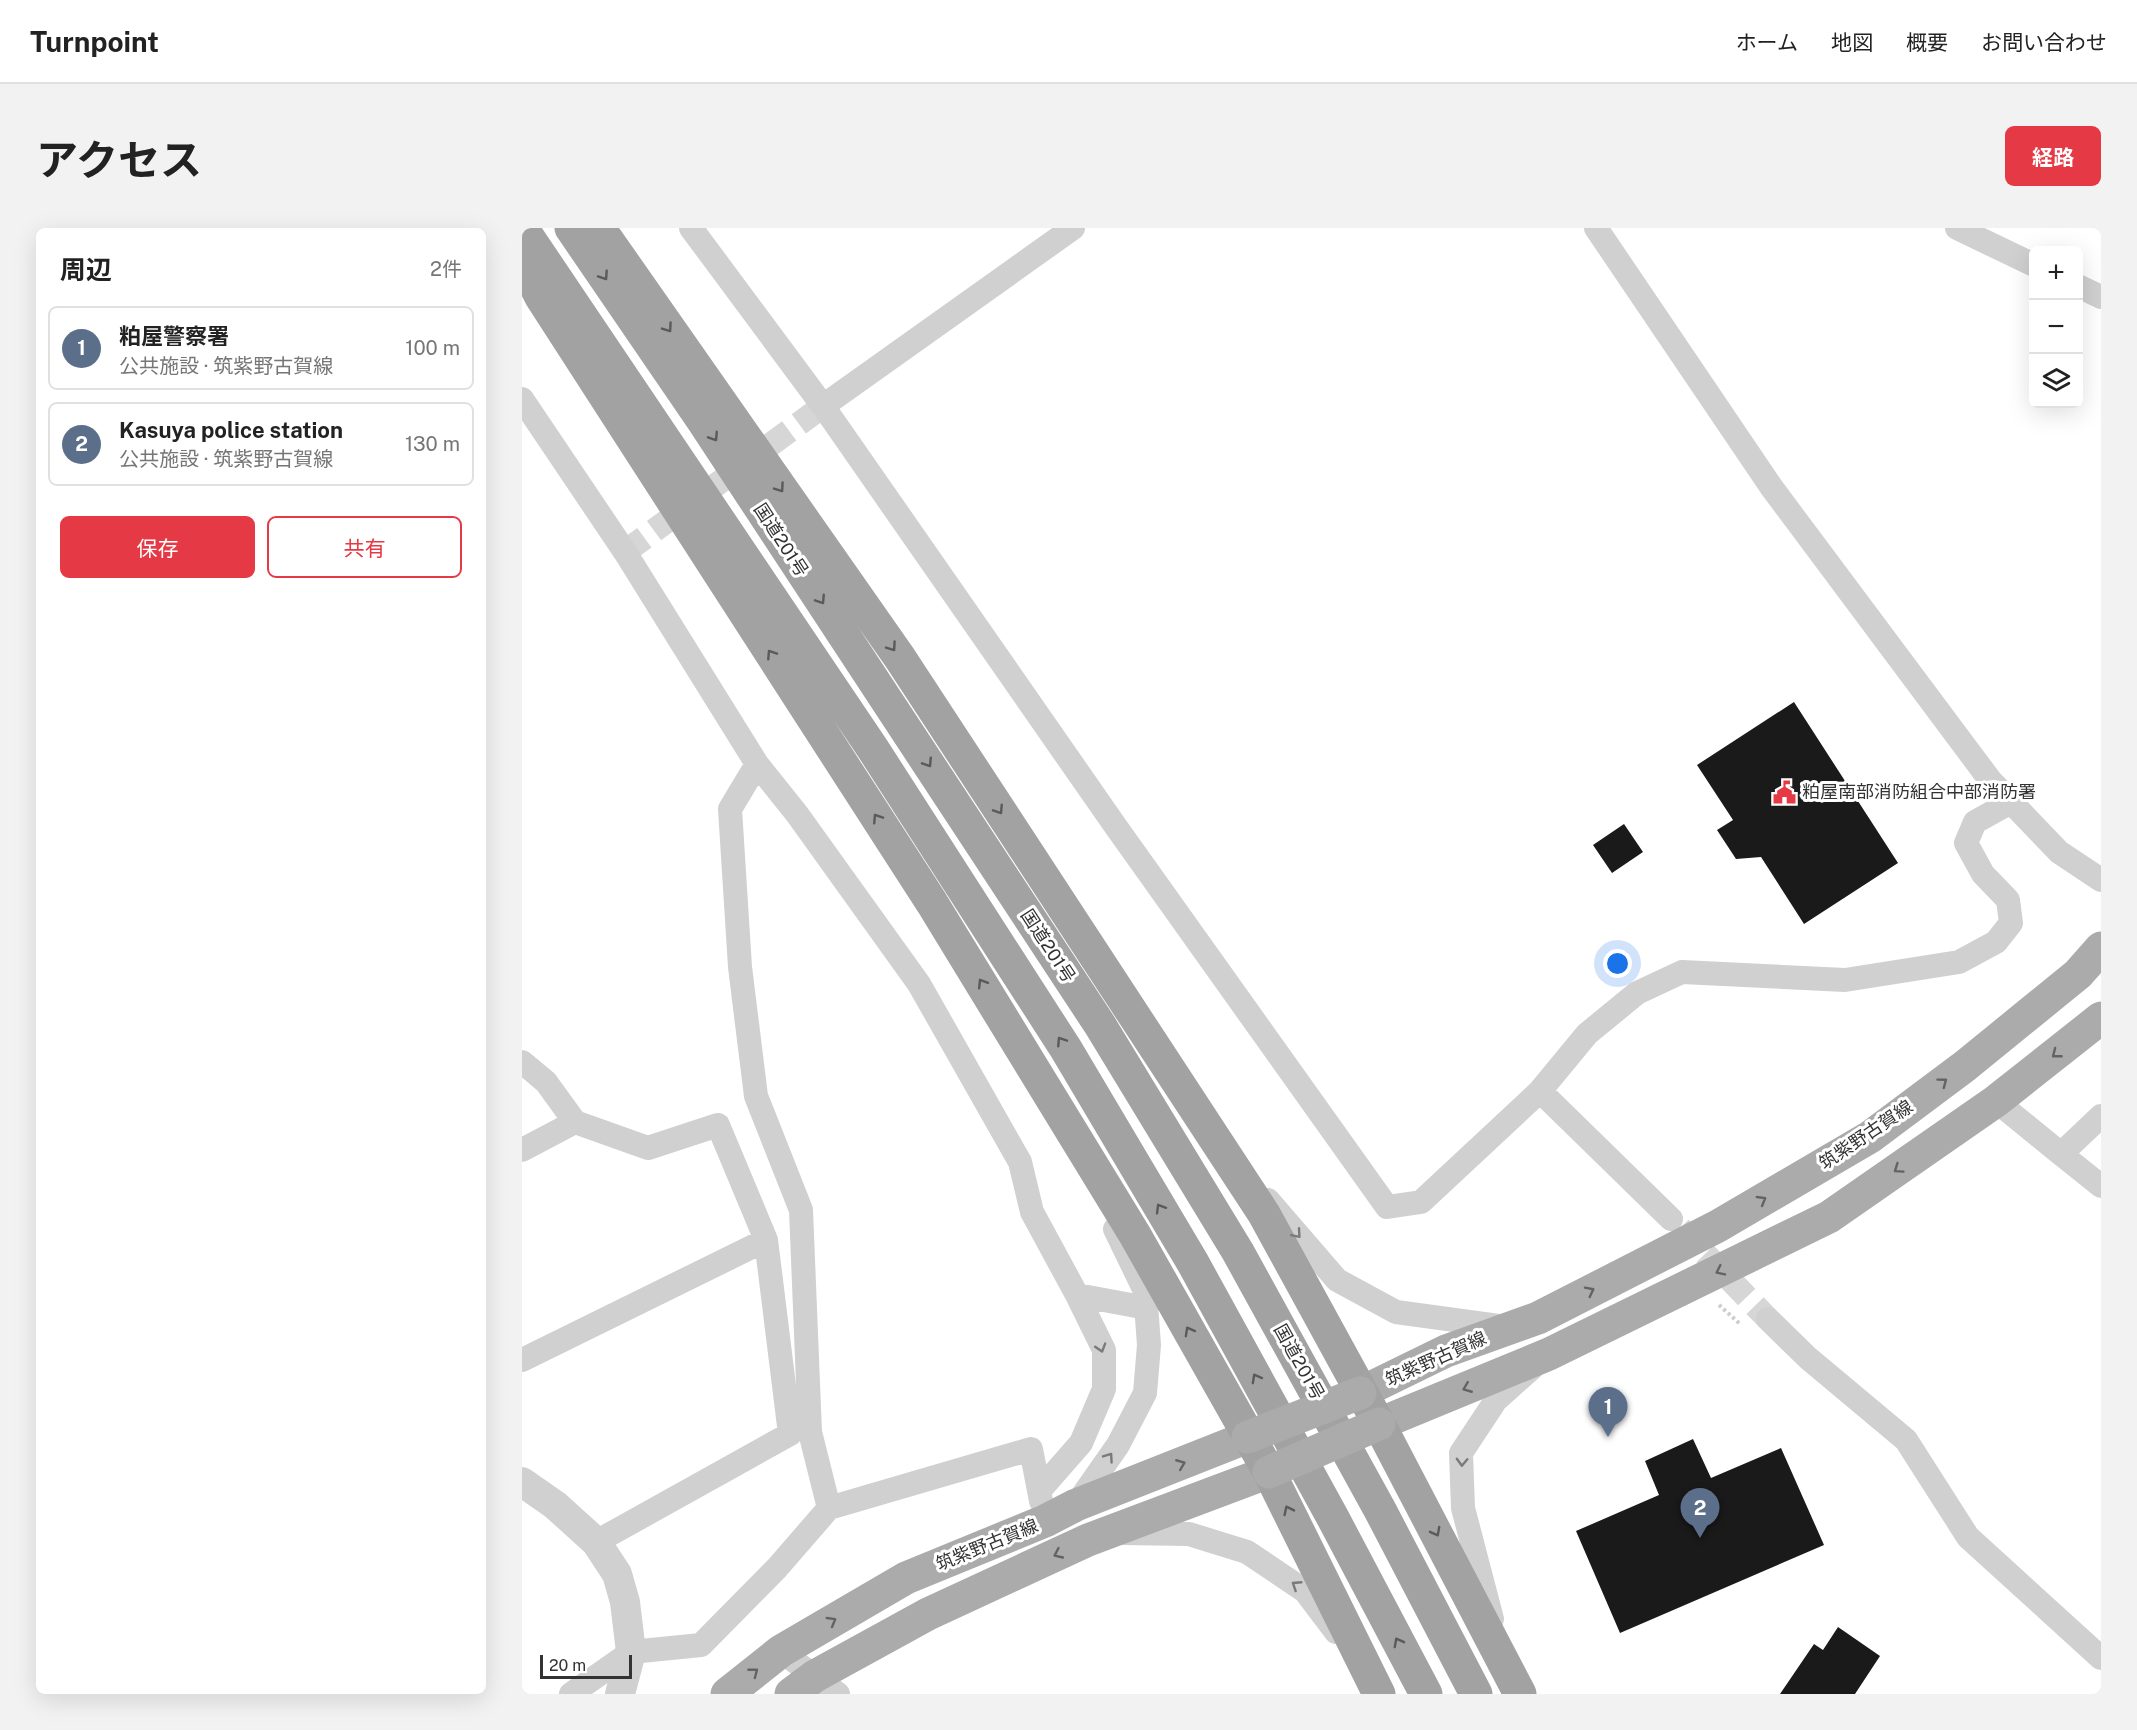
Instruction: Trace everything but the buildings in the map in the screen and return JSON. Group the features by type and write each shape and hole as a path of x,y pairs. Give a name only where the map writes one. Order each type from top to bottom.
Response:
{"highway":[{"path":"522,228 873,749 1066,1049 1198,1273 1333,1518 1426,1694"},
{"name":"国道201号","path":"570,228 709,430 1100,1024 1238,1252 1380,1510 1476,1694"},
{"path":"599,228 900,658 1264,1214 1360,1393 1380,1424 1520,1694"},
{"path":"522,261 541,297 926,893 1135,1235 1269,1472 1375,1687"}],"main road":[{"name":"筑紫野古賀線","path":"727,1694 781,1651 906,1578 1042,1506 1076,1505 1360,1393 1446,1351 1538,1318 1718,1226 1870,1137 2079,974 2101,948"},
{"name":"筑紫野古賀線","path":"815,1688 927,1614 1088,1540 1269,1472 1549,1354 1829,1217 1996,1101 2101,1018"}],"street":[{"path":"691,228 823,406 1100,804 1387,1207 1421,1202 1540,1091 1587,1034 1637,993 1682,972 1845,980 1959,962 1996,942 2011,923 2008,900 1983,874 1966,843 1975,822 2011,802"},
{"path":"823,406 1073,228"},
{"path":"1596,228 1772,488 1990,780 2059,852 2101,880"},
{"path":"1957,228 2029,263"},
{"path":"2083,288 2101,297"},
{"path":"522,399 625,552 757,764 797,814 920,984 1020,1162 1032,1212 1104,1350 1104,1389 1081,1443 1042,1506"},
{"path":"757,764 730,809 740,967 756,1096 801,1210 810,1431 829,1508"},
{"path":"1002,1014 1044,1090 1145,1291 1149,1345 1145,1393 1118,1445 1076,1505"},
{"path":"522,1062 546,1082 574,1122 648,1148 718,1125 766,1240 790,1434 596,1542"},
{"path":"1540,1091 1671,1219"},
{"path":"1996,1101 2101,1186"},
{"path":"2061,1154 2101,1116"},
{"path":"522,1150 574,1122"},
{"path":"1216,1142 1337,1280 1396,1312 1511,1327"},
{"path":"522,1360 766,1240"},
{"path":"1077,1295 1147,1308"},
{"path":"1768,1319 1808,1358 1906,1440 1968,1537 2101,1658"},
{"path":"1500,1653 1462,1508 1461,1453 1496,1400 1549,1354"},
{"path":"571,1694 631,1652 701,1645 777,1568 829,1508 1031,1449 1042,1506"},
{"path":"522,1482 555,1505 596,1542 617,1574 625,1602 631,1652 620,1694"},
{"path":"1088,1540 1119,1533 1189,1534 1247,1552 1305,1591 1375,1687"},
{"path":"781,1651 815,1688"}],"tunnel":[{"path":"625,552 823,406"},
{"path":"1680,1228 1768,1319"}],"place":[{"name":"粕屋南部消防組合中部消防署","path":"1784,792"},
{"name":"粕屋警察署","path":"1608,1437"},
{"name":"Kasuya police station","path":"1700,1538"}]}
